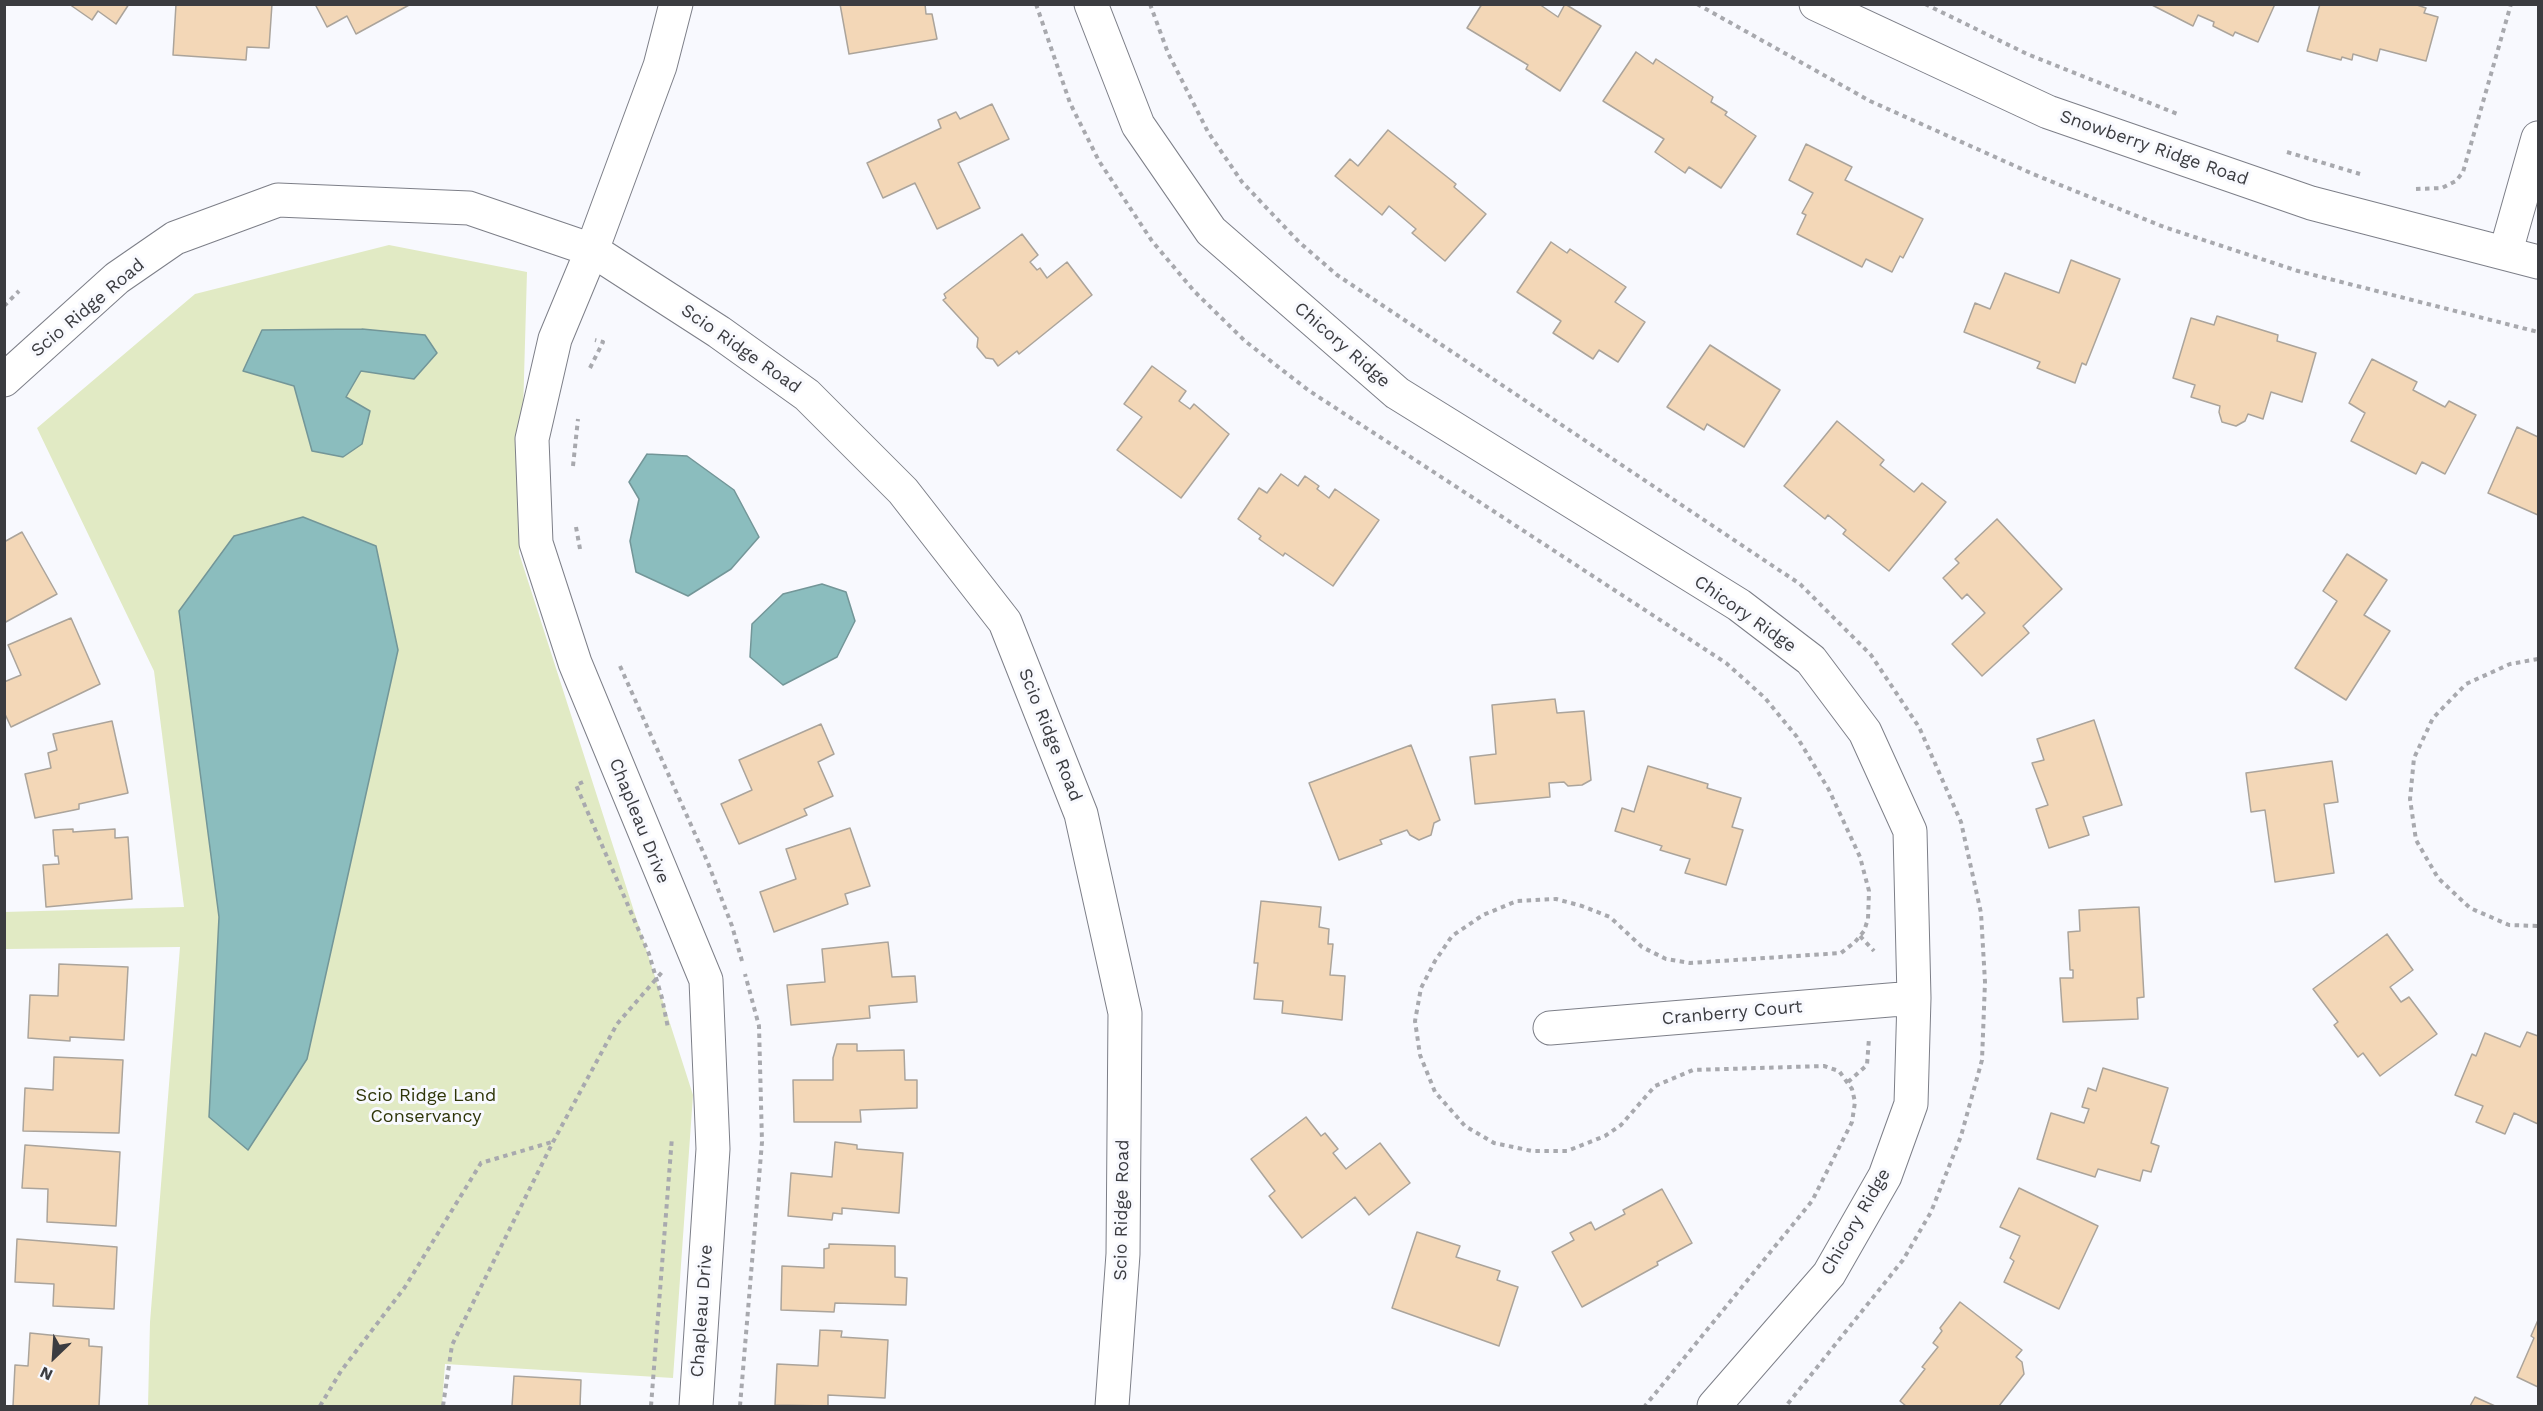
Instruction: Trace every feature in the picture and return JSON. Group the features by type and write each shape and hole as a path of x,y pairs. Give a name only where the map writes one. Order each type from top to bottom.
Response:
{"street":[{"path":"592,250 660,66 676,4"},
{"name":"Chicory Ridge","path":"1090,4 1138,125 1211,231 1397,393 1739,605 1811,660 1866,732 1910,831 1914,998 1911,1104 1885,1176 1829,1274 1714,1407"},
{"name":"Snowberry Ridge Road","path":"1816,4 2048,112 2311,202 2506,251 2538,262"},
{"path":"2506,251 2538,138"},
{"name":"Scio Ridge Road","path":"4,380 117,278 175,238 279,201 469,208 592,250 719,332 807,395 903,491 1005,622 1081,814 1125,1013 1123,1254 1112,1407"},
{"name":"Chapleau Drive","path":"592,250 555,339 532,439 536,543 575,663 706,980 713,1149 696,1407"},
{"name":"Cranberry Court","path":"1550,1028 1914,998"}],"path":[{"path":"1036,4 1071,103 1099,161 1152,241 1194,291 1245,342 1308,390 1726,663 1765,698 1797,736 1829,790 1860,857 1869,891 1868,919 1864,931 1855,942 1840,953 1690,963 1666,959 1642,947 1610,917 1582,906 1556,899 1517,901 1483,915 1452,936 1435,961 1421,988 1415,1021 1420,1056 1434,1092 1465,1126 1494,1143 1532,1151 1567,1151 1605,1136 1621,1125 1655,1086 1693,1070 1824,1066 1839,1071 1852,1089 1855,1102 1852,1122 1812,1201 1645,1407"},
{"path":"1150,4 1168,53 1208,132 1242,182 1299,242 1337,275 1745,544 1800,584 1871,655 1919,727 1961,822 1981,913 1985,982 1982,1060 1961,1136 1931,1212 1903,1260 1786,1407"},
{"path":"1697,4 1870,101 2033,174 2164,227 2298,271 2538,332"},
{"path":"1925,4 2027,54 2182,115"},
{"path":"2411,188 2442,188 2456,181 2463,172 2511,4"},
{"path":"2278,149 2367,176"},
{"path":"4,306 19,291"},
{"path":"2538,659 2510,664 2466,684 2433,718 2414,758 2410,799 2416,840 2438,878 2470,908 2509,925 2538,926"},
{"path":"658,749 576,785 649,954 657,978 669,1038"},
{"path":"443,1407 452,1345 553,1142 617,1024 688,941"},
{"path":"651,1407 673,1125"},
{"path":"320,1407 341,1371 405,1287 481,1163 553,1142"}],"green space":[{"name":"Scio Ridge Land Conservancy","path":"389,245 527,272 519,553 693,1095 673,1378 445,1364 442,1406 148,1406 150,1322 180,947 5,949 4,912 184,907 154,671 37,428 195,294"}],"water":[{"path":"362,329 425,335 437,353 414,379 361,371 346,397 370,411 362,444 343,457 312,451 294,386 243,371 262,330"},
{"path":"647,454 687,456 734,490 759,537 731,569 688,596 636,572 630,541 639,499 629,482"},
{"path":"303,517 376,546 398,650 307,1059 248,1150 209,1117 219,917 179,611 234,536"},
{"path":"822,584 846,592 855,621 837,657 783,685 750,657 752,624 783,594"}],"building":[{"path":"69,4 129,4 116,24 98,11 92,20"},
{"path":"176,4 272,4 269,48 247,47 246,60 173,55"},
{"path":"315,4 411,4 356,34 347,16 327,27"},
{"path":"840,4 925,4 926,14 932,14 937,39 849,54"},
{"path":"1482,4 1539,4 1558,17 1565,4 1601,26 1560,91 1526,69 1528,65 1467,28"},
{"path":"2150,4 2275,4 2258,42 2235,32 2233,36 2213,26 2214,22 2198,15 2193,26"},
{"path":"2320,4 2414,4 2426,8 2424,13 2438,17 2426,61 2380,49 2377,61 2353,54 2352,60 2342,57 2341,60 2307,51"},
{"path":"1636,52 1653,64 1656,59 1713,97 1711,102 1727,112 1725,115 1756,136 1721,188 1689,167 1685,173 1655,152 1664,139 1603,101"},
{"path":"992,104 1009,139 958,163 980,208 937,229 915,183 883,198 867,163 941,128 938,120 956,112 960,119"},
{"path":"1388,130 1456,184 1454,187 1486,214 1445,261 1412,233 1416,229 1389,206 1382,215 1335,176 1350,159 1358,166"},
{"path":"1806,144 1852,167 1845,180 1923,219 1903,258 1900,256 1892,272 1866,259 1862,267 1797,234 1806,215 1802,213 1813,193 1789,180"},
{"path":"1022,234 1038,255 1030,262 1037,270 1040,268 1047,278 1067,262 1092,295 1019,354 1017,351 998,366 993,359 986,358 977,347 978,338 943,300 946,298 944,294"},
{"path":"1551,242 1567,253 1570,249 1626,287 1615,302 1645,322 1618,362 1599,350 1593,359 1553,333 1561,321 1517,292"},
{"path":"2071,260 2120,279 2086,365 2082,363 2075,383 2037,368 2040,362 1964,332 1975,303 1990,309 2005,273 2059,293"},
{"path":"2217,316 2278,335 2277,341 2316,353 2302,402 2271,392 2263,419 2248,414 2245,421 2236,426 2222,422 2220,406 2191,397 2195,385 2173,378 2191,318 2214,325"},
{"path":"1710,345 1780,390 1744,447 1707,424 1704,430 1667,407"},
{"path":"2372,359 2417,382 2413,390 2445,407 2449,401 2476,415 2445,474 2422,462 2416,474 2351,441 2365,413 2349,403"},
{"path":"1152,366 1186,391 1179,401 1190,409 1194,404 1229,434 1181,498 1117,450 1142,417 1124,404"},
{"path":"1837,421 1884,460 1880,465 1914,492 1922,483 1946,502 1889,571 1843,534 1846,530 1828,515 1825,519 1784,486"},
{"path":"2517,427 2538,437 2538,515 2488,493"},
{"path":"1281,474 1298,486 1305,476 1319,486 1317,489 1329,498 1335,489 1379,520 1333,586 1285,553 1283,556 1259,539 1261,536 1238,519 1259,488 1267,493"},
{"path":"1997,519 2062,589 2023,626 2029,633 1982,676 1952,644 1985,613 1967,594 1962,599 1943,578 1959,563 1955,559"},
{"path":"22,532 57,594 4,623 4,542"},
{"path":"2347,554 2387,580 2364,615 2390,631 2346,700 2295,668 2337,601 2323,591"},
{"path":"71,618 100,684 11,727 4,712 4,682 21,675 8,645"},
{"path":"1555,699 1557,713 1584,711 1591,780 1582,785 1568,786 1564,782 1549,783 1550,797 1475,804 1470,757 1496,754 1492,705"},
{"path":"2094,720 2122,805 2083,817 2089,835 2049,848 2036,809 2048,805 2032,763 2044,760 2037,739"},
{"path":"112,721 128,793 79,804 79,809 35,818 25,774 51,768 48,753 57,750 53,734"},
{"path":"821,724 834,754 818,762 833,796 804,809 807,815 739,844 721,804 752,790 739,760"},
{"path":"1411,745 1440,820 1434,823 1431,835 1419,840 1410,835 1407,830 1380,840 1382,844 1339,860 1309,783"},
{"path":"2332,761 2338,802 2324,804 2334,873 2275,882 2265,810 2251,812 2246,773"},
{"path":"1648,766 1708,784 1707,788 1741,798 1732,827 1743,830 1726,885 1685,873 1690,859 1660,850 1662,846 1615,831 1622,808 1634,812"},
{"path":"850,828 870,886 845,894 848,904 774,932 760,892 796,879 786,849"},
{"path":"73,829 73,832 115,829 115,838 128,837 132,899 46,907 43,865 59,864 58,856 55,856 53,830"},
{"path":"1261,901 1321,907 1319,927 1329,929 1328,944 1333,944 1330,975 1345,976 1342,1020 1282,1013 1283,1001 1254,999 1258,963 1254,963"},
{"path":"2139,907 2144,997 2137,998 2138,1019 2063,1022 2060,978 2073,978 2073,970 2070,970 2068,932 2080,931 2079,910"},
{"path":"2387,934 2413,970 2390,987 2401,1002 2409,997 2437,1034 2380,1076 2363,1053 2358,1057 2334,1025 2338,1022 2313,989"},
{"path":"888,942 892,977 915,976 917,1002 869,1006 870,1018 791,1025 787,985 825,982 822,949"},
{"path":"59,964 128,967 124,1040 70,1037 70,1041 28,1038 30,995 58,996"},
{"path":"2527,1032 2538,1036 2538,1124 2514,1113 2505,1134 2476,1122 2483,1106 2455,1095 2472,1054 2476,1056 2485,1033 2520,1047"},
{"path":"837,1044 857,1044 857,1051 904,1050 905,1080 917,1080 917,1108 860,1110 861,1122 794,1122 793,1080 833,1080 833,1058"},
{"path":"54,1057 123,1060 119,1133 23,1131 25,1088 53,1090"},
{"path":"2103,1068 2168,1088 2151,1143 2159,1146 2151,1172 2143,1170 2140,1181 2098,1169 2095,1177 2037,1159 2051,1113 2084,1123 2089,1109 2082,1107 2088,1088 2096,1091"},
{"path":"1306,1117 1321,1136 1325,1133 1338,1149 1333,1153 1346,1169 1380,1143 1410,1183 1369,1215 1355,1197 1302,1238 1269,1196 1275,1191 1251,1159"},
{"path":"835,1142 857,1145 857,1149 903,1153 899,1213 842,1208 842,1214 833,1213 832,1220 788,1216 791,1173 832,1177"},
{"path":"25,1145 120,1152 116,1226 47,1222 48,1189 22,1188"},
{"path":"2019,1188 2098,1226 2059,1309 2004,1282 2014,1261 2010,1258 2020,1236 2000,1227"},
{"path":"1662,1189 1692,1243 1657,1262 1658,1265 1582,1307 1552,1252 1574,1240 1570,1233 1591,1222 1595,1230 1625,1214 1623,1210"},
{"path":"1417,1232 1460,1246 1456,1257 1500,1271 1497,1280 1518,1287 1499,1346 1392,1308"},
{"path":"17,1239 117,1247 114,1309 53,1306 54,1284 15,1282"},
{"path":"829,1244 895,1246 895,1277 907,1278 906,1305 835,1303 834,1312 781,1310 782,1266 824,1268 824,1249 829,1248"},
{"path":"1960,1302 2022,1350 2016,1357 2022,1362 2024,1374 1999,1406 1906,1406 1900,1401 1925,1369 1922,1367 1938,1347 1933,1343 1942,1331 1940,1328"},
{"path":"2538,1320 2538,1387 2517,1377 2534,1338 2531,1336"},
{"path":"820,1330 842,1331 841,1337 888,1340 885,1398 828,1395 828,1406 775,1405 777,1364 818,1366"},
{"path":"30,1333 89,1339 89,1346 102,1347 99,1406 13,1406 15,1365 28,1366"},
{"path":"514,1376 581,1380 580,1406 512,1406"},
{"path":"2475,1397 2495,1406 2470,1406"}]}
